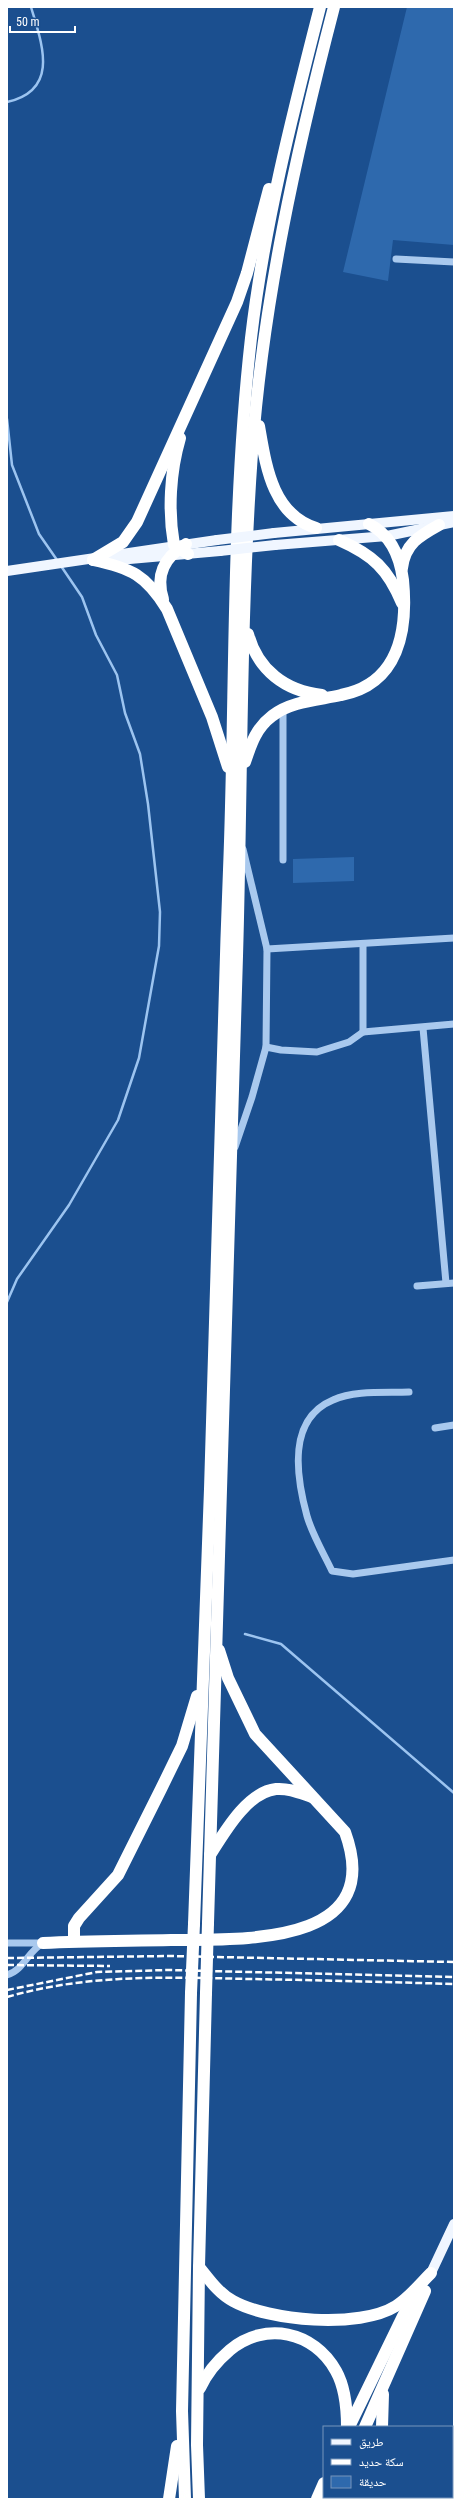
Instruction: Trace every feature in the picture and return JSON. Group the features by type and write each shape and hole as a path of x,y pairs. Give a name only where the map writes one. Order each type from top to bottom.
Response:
{"highway":[{"path":"185,2499 182,2411 191,1993 232,788 236,542 244,413 257,290 286,143 320,7"},
{"path":"199,2499 197,2445 198,2267 226,1375 230,1158 239,834 252,459 271,290 306,119 334,7"},
{"path":"90,560 117,547 134,528 237,302 247,273 275,169 286,143"},
{"path":"193,401 174,464 171,519 179,550 164,565 160,582 167,608 218,731 227,760 232,788"},
{"path":"257,411 264,457 270,479 278,498 291,514 316,528"},
{"path":"369,524 387,536 397,555 402,569"},
{"path":"241,776 255,734 265,721 283,710 362,688 387,668 402,640 404,608 402,569 404,554 411,543 439,525"},
{"path":"339,540 363,551 379,564 391,580 404,608"},
{"path":"90,560 124,567 139,574 158,594 167,608"},
{"path":"246,625 251,645 261,662 278,679 292,689 331,696"},
{"path":"43,1942 261,1938 302,1929 317,1922 337,1908 350,1890 353,1866 351,1848 345,1832 277,1760 256,1734 228,1678 217,1644"},
{"path":"74,1941 74,1926 79,1918 118,1875 161,1789 182,1746 202,1680"},
{"path":"210,1855 246,1805 261,1796 275,1789 290,1790 314,1798"},
{"path":"198,2267 221,2293 248,2309 311,2320 354,2319 386,2311 406,2298 431,2273"},
{"path":"365,2426 414,2320 431,2273"},
{"path":"348,2426 403,2316 431,2273"},
{"path":"198,2393 205,2377 214,2365 235,2346 257,2335 281,2333 292,2335 313,2345 337,2372 346,2402 348,2426"},
{"path":"382,2426 384,2385"},
{"path":"169,2499 182,2411"},
{"path":"317,2499 323,2485"}],"main road":[{"path":"7,571 90,560 118,561 179,550 217,540 316,528 454,516"},
{"path":"179,550 220,551 387,536 454,522"},
{"path":"431,2273 454,2224"}],"street":[{"path":"396,259 454,262"},
{"path":"283,710 283,860"},
{"path":"230,1158 252,1097 266,1047 267,949 239,834"},
{"path":"267,949 454,938"},
{"path":"362,944 363,1032"},
{"path":"266,1047 281,1050 317,1052 349,1042 363,1032 454,1024"},
{"path":"422,1028 446,1283"},
{"path":"417,1286 454,1283"},
{"path":"409,1392 364,1394 335,1399 319,1407 302,1427 297,1458 307,1516 332,1571 353,1574 454,1560"},
{"path":"435,1428 454,1425"},
{"path":"7,1943 43,1942"},
{"path":"7,1975 17,1971 37,1946 43,1942"}],"green space":[{"path":"407,7 454,7 454,245 393,240 388,281 343,272"},
{"path":"354,857 354,881 293,883 293,859"}],"waterway":[{"path":"7,102 24,96 35,87 41,76 43,64 42,50 31,7"},
{"path":"7,419 12,465 39,534 57,560"},
{"path":"7,1302 17,1279 69,1205 118,1120 139,1058 159,946 160,912 148,804 140,754 125,713 117,675 96,635 82,597 61,566"},
{"path":"245,1634 281,1644 454,1793"}],"railway":[{"path":"7,1958 169,1956 454,1962"},
{"path":"7,1965 110,1966"},
{"path":"7,1990 97,1972 168,1970 454,1977"},
{"path":"7,1997 67,1984 157,1978 325,1980 454,1984"}]}
